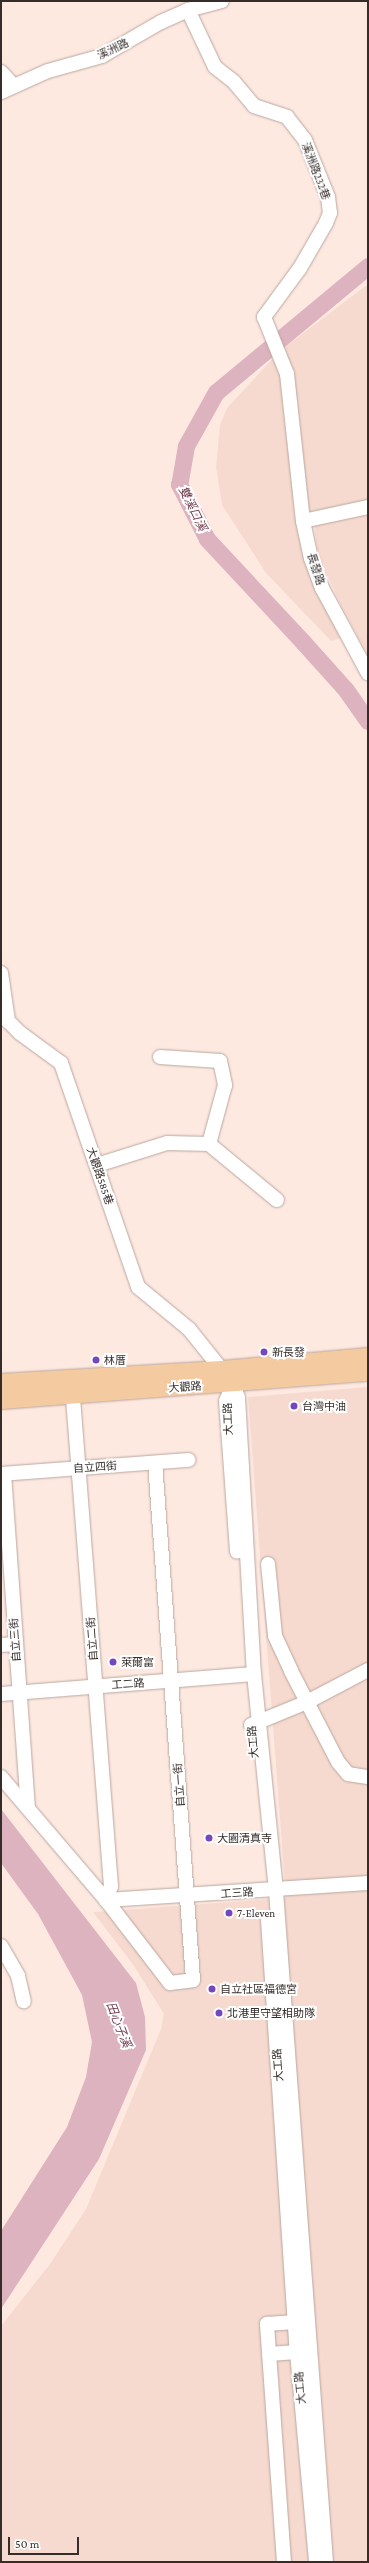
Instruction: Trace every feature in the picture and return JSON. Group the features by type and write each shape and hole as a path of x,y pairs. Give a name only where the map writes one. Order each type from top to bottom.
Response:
{"main road":[{"name":"大觀路","path":"1,1400 72,1386 222,1370 368,1357"},
{"name":"大觀路","path":"1,1383 72,1386 233,1384 368,1372"}],"street":[{"name":"溪洲路","path":"7,88 48,71 102,56 161,22 188,10 222,1"},
{"name":"溪洲路232巷","path":"188,10 215,67 234,82 254,106 287,117 301,134 328,197 330,214 326,223 300,268 264,317"},
{"path":"1,72 7,88"},
{"name":"長發路","path":"264,317 287,374 303,521 322,588 368,673"},
{"path":"303,521 368,507"},
{"name":"大觀路585巷","path":"1,973 8,1021 20,1033 61,1063 138,1287 189,1329 233,1384"},
{"path":"160,1057 220,1061 225,1085 209,1144"},
{"path":"97,1165 167,1143 209,1144 277,1200"},
{"name":"大工路","path":"233,1384 238,1398 250,1674 271,1891 326,2562"},
{"name":"自立二街","path":"72,1386 111,1886 106,1900"},
{"name":"自立四街","path":"2,1474 188,1460"},
{"name":"自立一街","path":"106,1900 170,1983 193,1980 155,1462"},
{"name":"自立三街","path":"2,1474 28,1807"},
{"path":"268,1564 275,1636 338,1762 348,1774 368,1777"},
{"path":"1,1644 16,1644"},
{"path":"255,1724 307,1702 368,1670"},
{"name":"工二路","path":"1,1694 250,1674"},
{"path":"1,1777 106,1900"},
{"name":"工三路","path":"106,1900 187,1897 368,1883"},
{"name":"大工路","path":"271,1891 297,2352 316,2562"},
{"path":"1,1946 18,1976 24,2001"},
{"path":"284,2562 267,2324 295,2322"},
{"path":"269,2354 297,2352"}],"shaded area":[{"path":"368,284 368,502 307,516 292,374 285,347"},
{"path":"277,354 282,373 293,484 341,638 331,641 266,573 222,505 216,467 220,425 227,408"},
{"path":"368,515 368,655 341,605 318,555 314,525"},
{"path":"368,1387 368,2562 1,2562 1,2326 50,2264 86,2209 161,2029 164,2014 134,1966 93,1912 286,1898 248,1397"}],"water":[{"name":"田心子溪","path":"1,1809 136,1983 145,2017 146,2050 99,2159 1,2309 1,2231 67,2127 86,2077 92,2042 82,1995 38,1914 1,1863"}],"waterway":[{"name":"雙溪口溪","path":"368,266 216,392 186,446 179,484 207,539 346,690 368,721"}],"place":[{"name":"新長發","path":"264,1352"},
{"name":"林厝","path":"96,1360"},
{"name":"台灣中油","path":"294,1406"},
{"name":"萊爾富","path":"113,1662"},
{"name":"大園清真寺","path":"209,1838"},
{"name":"7-Eleven","path":"229,1913"},
{"name":"自立社區福德宮","path":"212,1989"},
{"name":"北港里守望相助隊","path":"219,2013"}]}
